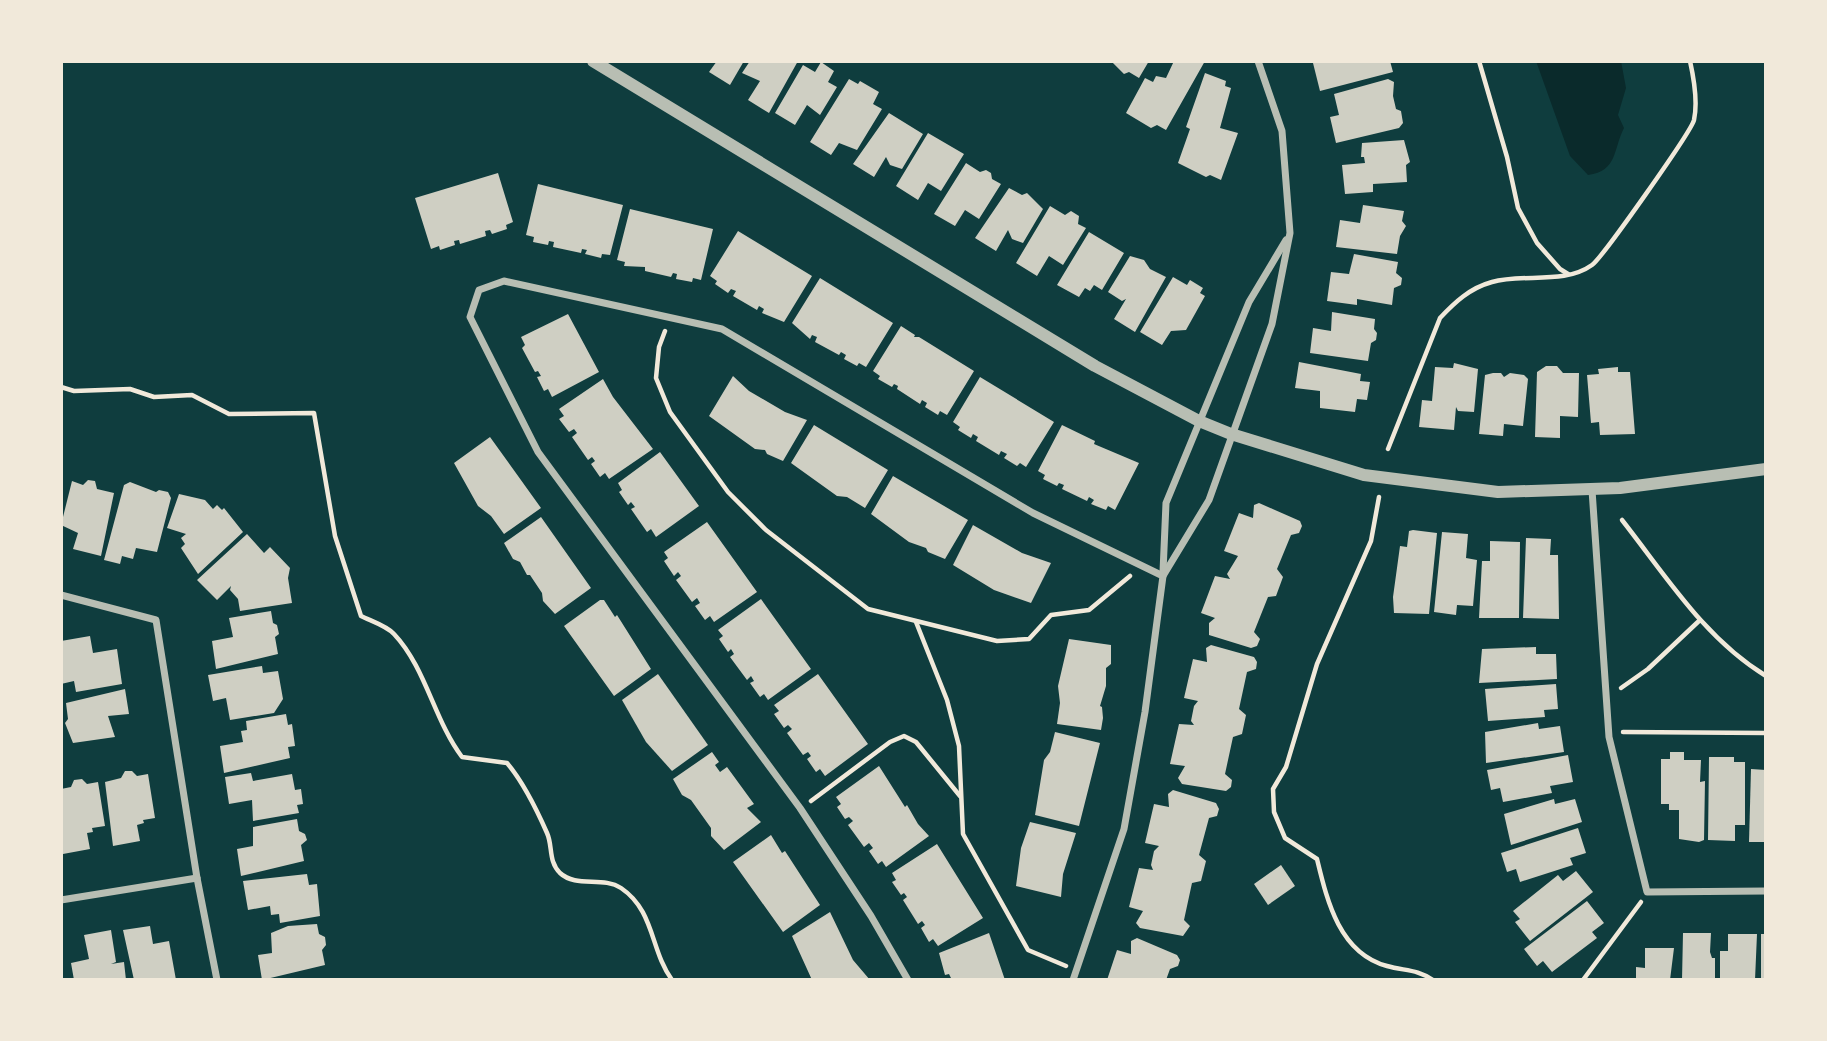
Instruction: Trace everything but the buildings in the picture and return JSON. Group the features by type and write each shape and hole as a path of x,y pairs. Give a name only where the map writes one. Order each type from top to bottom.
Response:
{"street":[{"path":"593,61 1095,366 1199,421 1231,434 1363,475 1498,492 1592,490 1766,469"},
{"path":"1163,576 1209,500 1272,324 1290,233 1282,131 1258,61"},
{"path":"1073,980 1124,829 1145,712 1163,576 1166,503 1249,302 1290,233"},
{"path":"908,980 871,916 800,808 538,452 470,317 478,290 504,281 722,328 1034,513 1163,576"},
{"path":"1592,490 1609,737 1647,892 1766,891"},
{"path":"61,595 156,620 197,878 217,980"},
{"path":"61,900 197,878"}],"path":[{"path":"1479,61 1491,96 1493,116 1507,157 1512,189 1521,215 1536,243 1560,269 1569,274"},
{"path":"1388,449 1440,318 1455,302 1474,289 1494,281 1569,274 1596,261 1691,129 1695,99 1690,61"},
{"path":"672,317 659,347 656,378 670,412 728,492 765,530 867,609 997,641 1029,639 1051,615 1089,610 1124,583 1140,565"},
{"path":"61,387 74,391 130,389 154,397 192,394 229,414 314,413 335,536 360,616 393,632 417,671 449,740 462,757 507,763 519,778 549,836 553,862 559,872 578,880 605,881 620,887 639,904 648,918 665,970 672,980"},
{"path":"1379,497 1371,541 1317,664 1286,767 1273,789 1272,801 1285,838 1318,859 1324,895 1336,920 1353,944 1366,956 1385,966 1420,970 1433,980"},
{"path":"1622,520 1700,620 1735,657 1766,676"},
{"path":"1621,688 1648,669 1700,620"},
{"path":"916,621 947,700 959,746 963,834 1028,950 1077,969"},
{"path":"1609,737 1630,730 1766,733"},
{"path":"800,808 890,742 904,736 916,741 961,797"},
{"path":"1583,980 1633,915 1647,892"}],"water":[{"path":"1536,61 1621,61 1626,88 1618,115 1624,128 1613,158 1605,169 1588,175 1570,156"}]}
